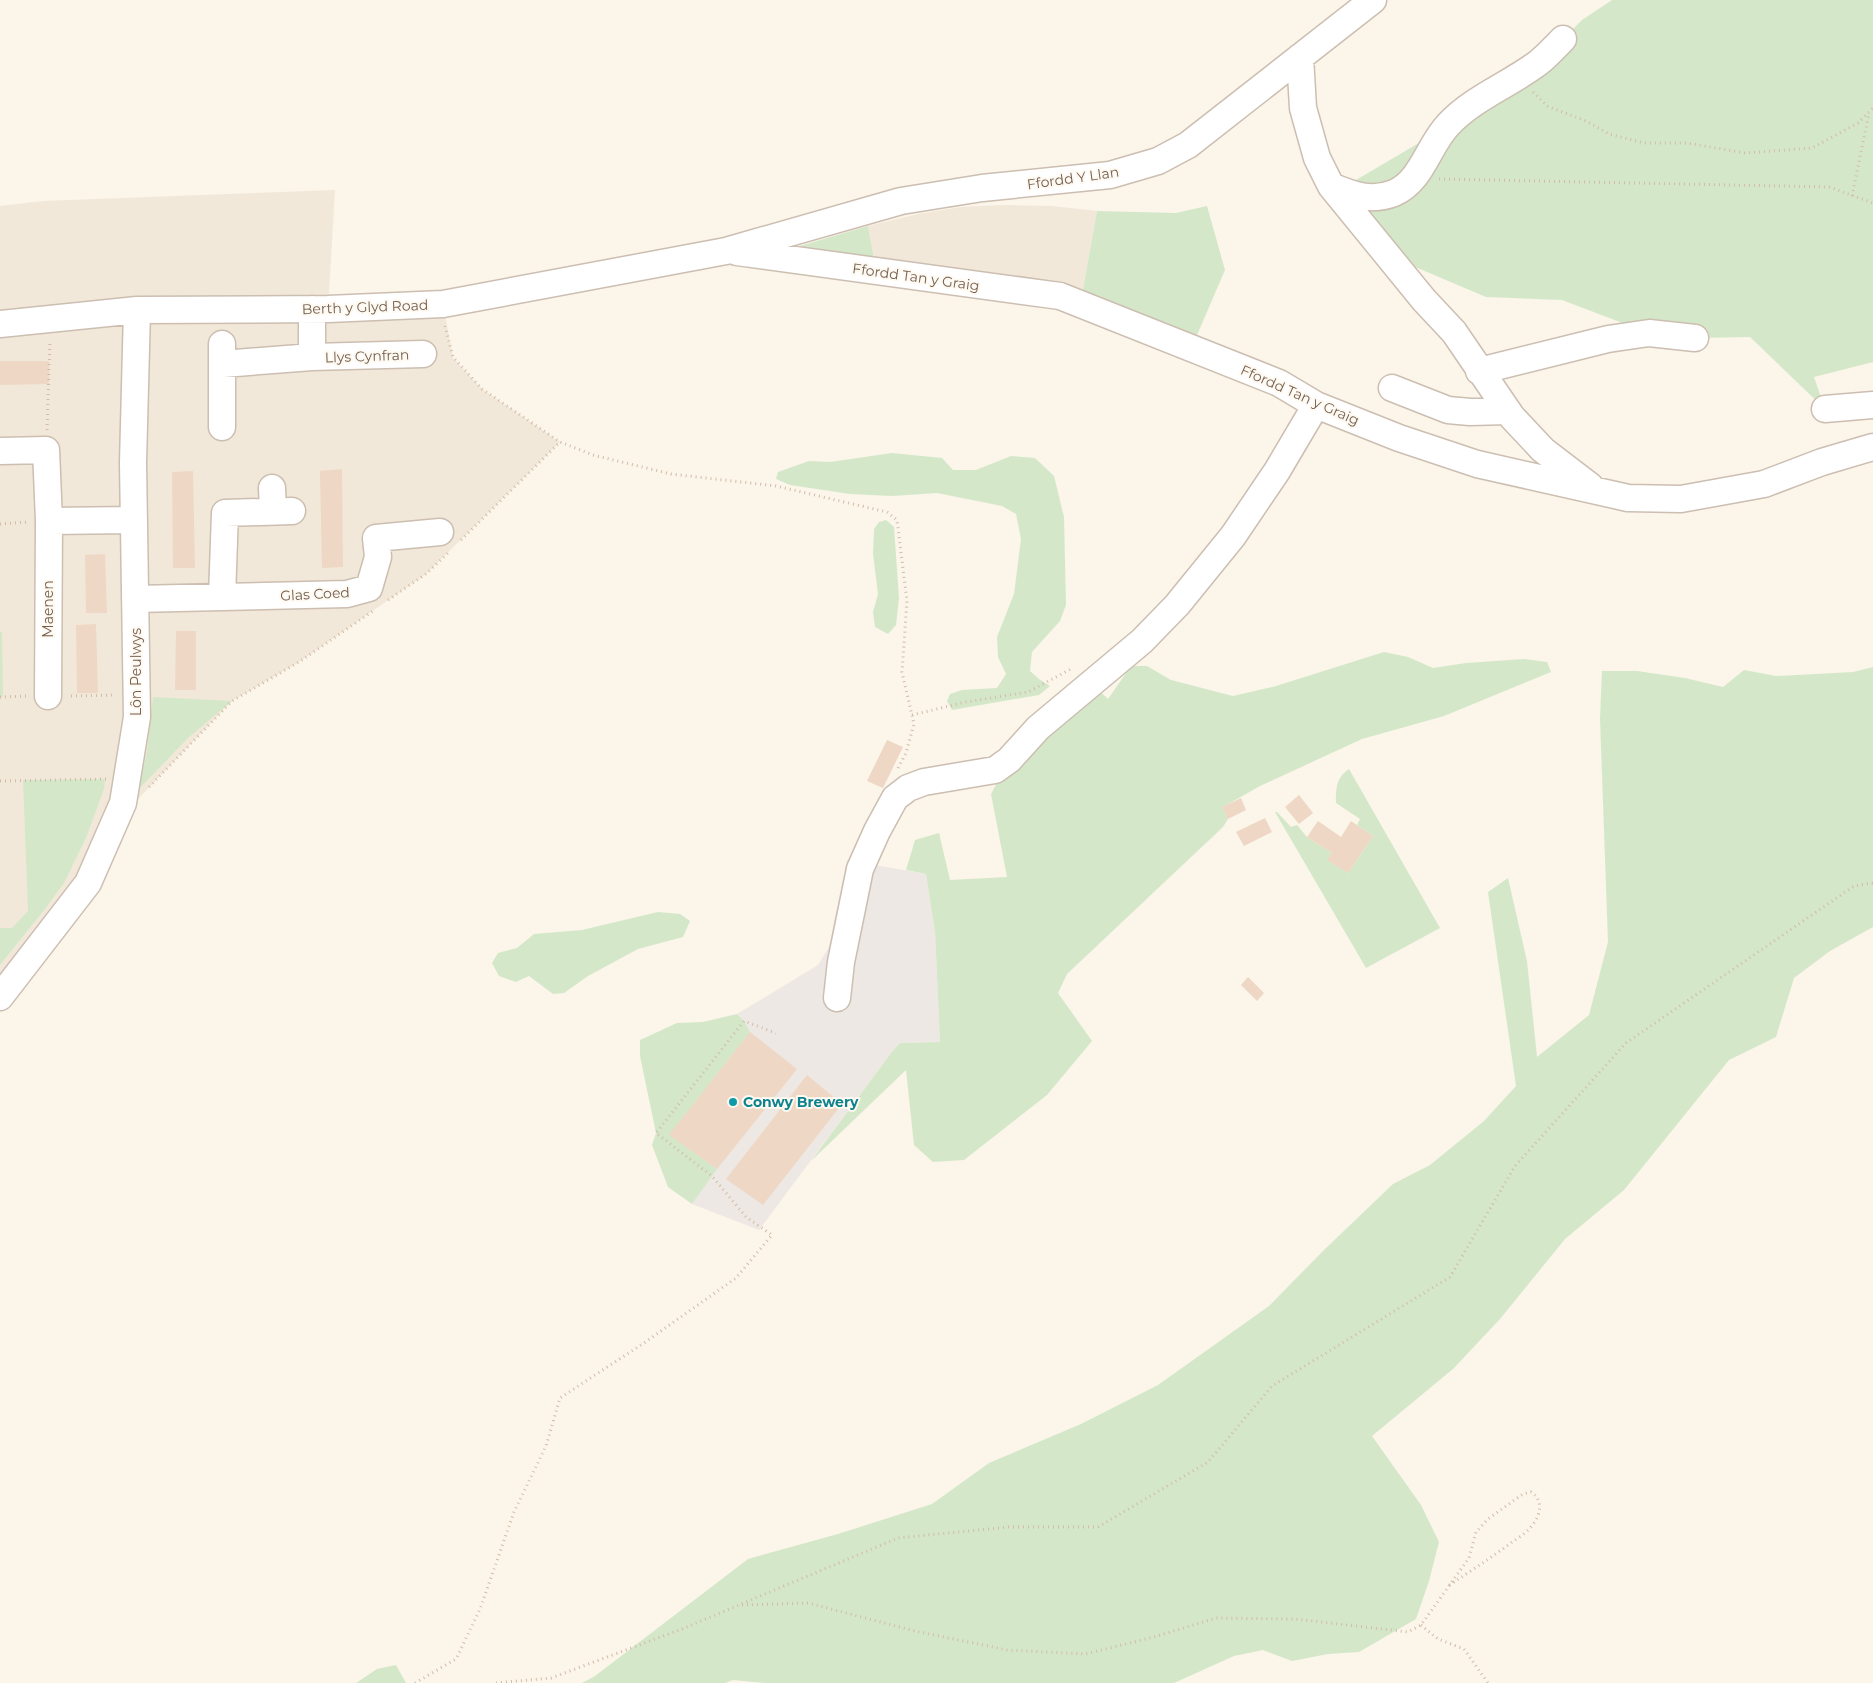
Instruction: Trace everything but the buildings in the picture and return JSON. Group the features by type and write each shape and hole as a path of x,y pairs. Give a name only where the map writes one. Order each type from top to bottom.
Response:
{"street":[{"name":"Ffordd Y Llan","path":"726,251 901,201 982,188 1110,175 1158,161 1188,145 1373,0"},
{"path":"1332,186 1351,195 1374,198 1394,193 1421,168 1433,145 1446,127 1465,108 1538,62 1564,39"},
{"path":"1300,57 1303,108 1317,158 1332,186 1424,300 1454,332 1508,411 1543,450 1596,491"},
{"name":"Berth y Glyd Road","path":"0,324 137,310 312,309 439,304 726,251"},
{"name":"Ffordd Tan y Graig","path":"726,251 1060,296 1279,383 1316,405 1399,438 1478,464 1628,498 1681,499 1764,484 1822,462 1873,448"},
{"name":"Llys Cynfran","path":"312,309 312,358"},
{"name":"Lôn Peulwys","path":"0,997 88,883 123,802 135,786 137,717 133,463 137,310"},
{"path":"1479,371 1608,339 1649,333 1695,338"},
{"name":"Llys Cynfran","path":"222,427 222,354 312,358 423,354"},
{"path":"1392,388 1448,410 1470,412 1508,411"},
{"path":"837,998 841,962 860,869 880,824 895,798 908,788 924,782 995,770 1009,760 1038,728 1142,641 1178,606 1233,536 1277,471 1316,405"},
{"path":"1825,409 1873,406"},
{"path":"0,451 46,450"},
{"name":"Maenen","path":"46,450 49,521 48,696"},
{"path":"222,597 225,513 279,503"},
{"path":"49,521 134,520"},
{"name":"Glas Coed","path":"135,599 347,594 369,588 378,557 376,538 439,543"}],"path":[{"path":"1516,76 1547,106 1609,134 1644,143 1687,143 1745,153 1812,148 1858,123 1873,108"},
{"path":"1852,196 1869,112"},
{"path":"1412,178 1829,187 1873,203"},
{"path":"439,304 452,358 482,389 560,442 593,455 671,474 776,486 887,512 897,520 907,601 902,672 914,724 906,752 897,770"},
{"path":"46,450 51,320"},
{"path":"386,602 426,574 439,543 560,442"},
{"path":"0,524 49,521"},
{"path":"0,781 135,786 232,701 299,662 378,607"},
{"path":"912,715 966,702 1028,692 1075,667"},
{"path":"496,1683 551,1678 682,1630 898,1538 1008,1527 1098,1527 1208,1462 1272,1386 1450,1278 1515,1166 1626,1043 1854,886 1873,883"},
{"path":"415,1683 456,1659 480,1609 514,1512 546,1446 560,1398 644,1343 736,1278 772,1235 746,1217 712,1176 656,1133 744,1021 776,1033"},
{"path":"739,1605 808,1603 915,1631 1007,1650 1085,1654 1154,1638 1216,1618 1295,1619 1408,1632 1421,1625 1448,1586 1469,1558 1476,1532 1488,1519 1523,1494 1531,1492 1537,1496 1540,1505 1538,1517 1529,1529 1448,1586"},
{"path":"1421,1625 1438,1639 1464,1649 1488,1683"}],"shaded area":[{"path":"335,190 328,309 443,304 453,358 482,389 560,442 426,574 299,662 232,701 114,824 0,997 0,206 43,201"},
{"path":"1002,205 1052,206 1097,211 1082,295 875,264 868,226 918,214 961,207"},
{"path":"847,860 926,874 935,932 940,1042 900,1043 759,1230 692,1204 711,1176 656,1133 744,1021 737,1014 818,965 829,947"}],"green space":[{"path":"1612,0 1873,0 1873,362 1814,377 1825,409 1750,337 1695,338 1649,333 1562,300 1486,297 1387,255 1331,186 1356,180 1446,127 1563,39 1582,20"},
{"path":"1207,206 1225,270 1197,335 1082,295 1097,211 1176,213"},
{"path":"868,226 875,264 793,248"},
{"path":"892,453 942,458 953,470 976,470 1011,456 1035,458 1054,476 1064,517 1066,605 1060,621 1032,652 1030,671 1050,686 1039,695 952,710 947,701 950,694 962,690 997,688 1006,674 998,657 997,637 1014,594 1021,539 1016,514 1002,506 937,493 892,496 850,494 790,485 776,479 778,472 809,461 830,462"},
{"path":"886,520 894,527 899,598 896,625 888,634 875,627 873,612 878,594 873,554 874,529 879,522"},
{"path":"0,632 2,632 3,697 0,697"},
{"path":"1384,652 1408,657 1433,668 1466,663 1524,659 1547,662 1551,672 1444,716 1362,739 1260,786 1223,807 1228,819 1223,827 1067,974 1058,993 1092,1041 1047,1095 964,1160 933,1162 914,1145 906,1070 811,1161 900,1043 940,1042 935,932 926,874 906,870 915,840 939,833 950,880 1007,877 991,794 1009,760 1091,683 1108,699 1131,666 1147,666 1171,680 1233,696 1276,686"},
{"path":"1873,667 1873,927 1830,951 1794,978 1776,1037 1729,1060 1624,1190 1565,1239 1500,1319 1453,1369 1372,1436 1421,1505 1439,1542 1429,1581 1416,1619 1359,1652 1328,1654 1292,1661 1263,1650 1234,1656 1174,1683 765,1683 733,1680 725,1683 582,1683 595,1676 748,1559 838,1534 932,1504 989,1463 1081,1424 1158,1385 1269,1306 1393,1184 1430,1165 1484,1121 1516,1086 1488,892 1508,878 1527,961 1537,1057 1589,1015 1608,942 1600,719 1602,671 1637,671 1685,678 1723,687 1744,670 1776,676 1853,672"},
{"path":"153,697 232,701 188,738 139,789 147,752"},
{"path":"1349,769 1440,928 1366,968 1275,812 1291,827 1297,825 1307,837 1332,853 1328,860 1348,873 1373,836 1357,825 1360,819 1336,803 1339,780"},
{"path":"105,779 104,789 86,838 64,883 0,965 0,928 12,928 28,911 23,780"},
{"path":"658,912 680,914 690,921 683,937 638,949 588,976 564,993 553,994 529,976 516,982 499,976 492,963 498,953 517,948 534,934 582,930"},
{"path":"737,1014 744,1021 750,1032 670,1135 717,1169 692,1204 668,1187 652,1145 656,1133 640,1056 640,1040 677,1023 703,1022"},
{"path":"396,1665 406,1683 356,1683 377,1669"}],"place":[{"name":"Conwy Brewery","path":"733,1102"}]}
